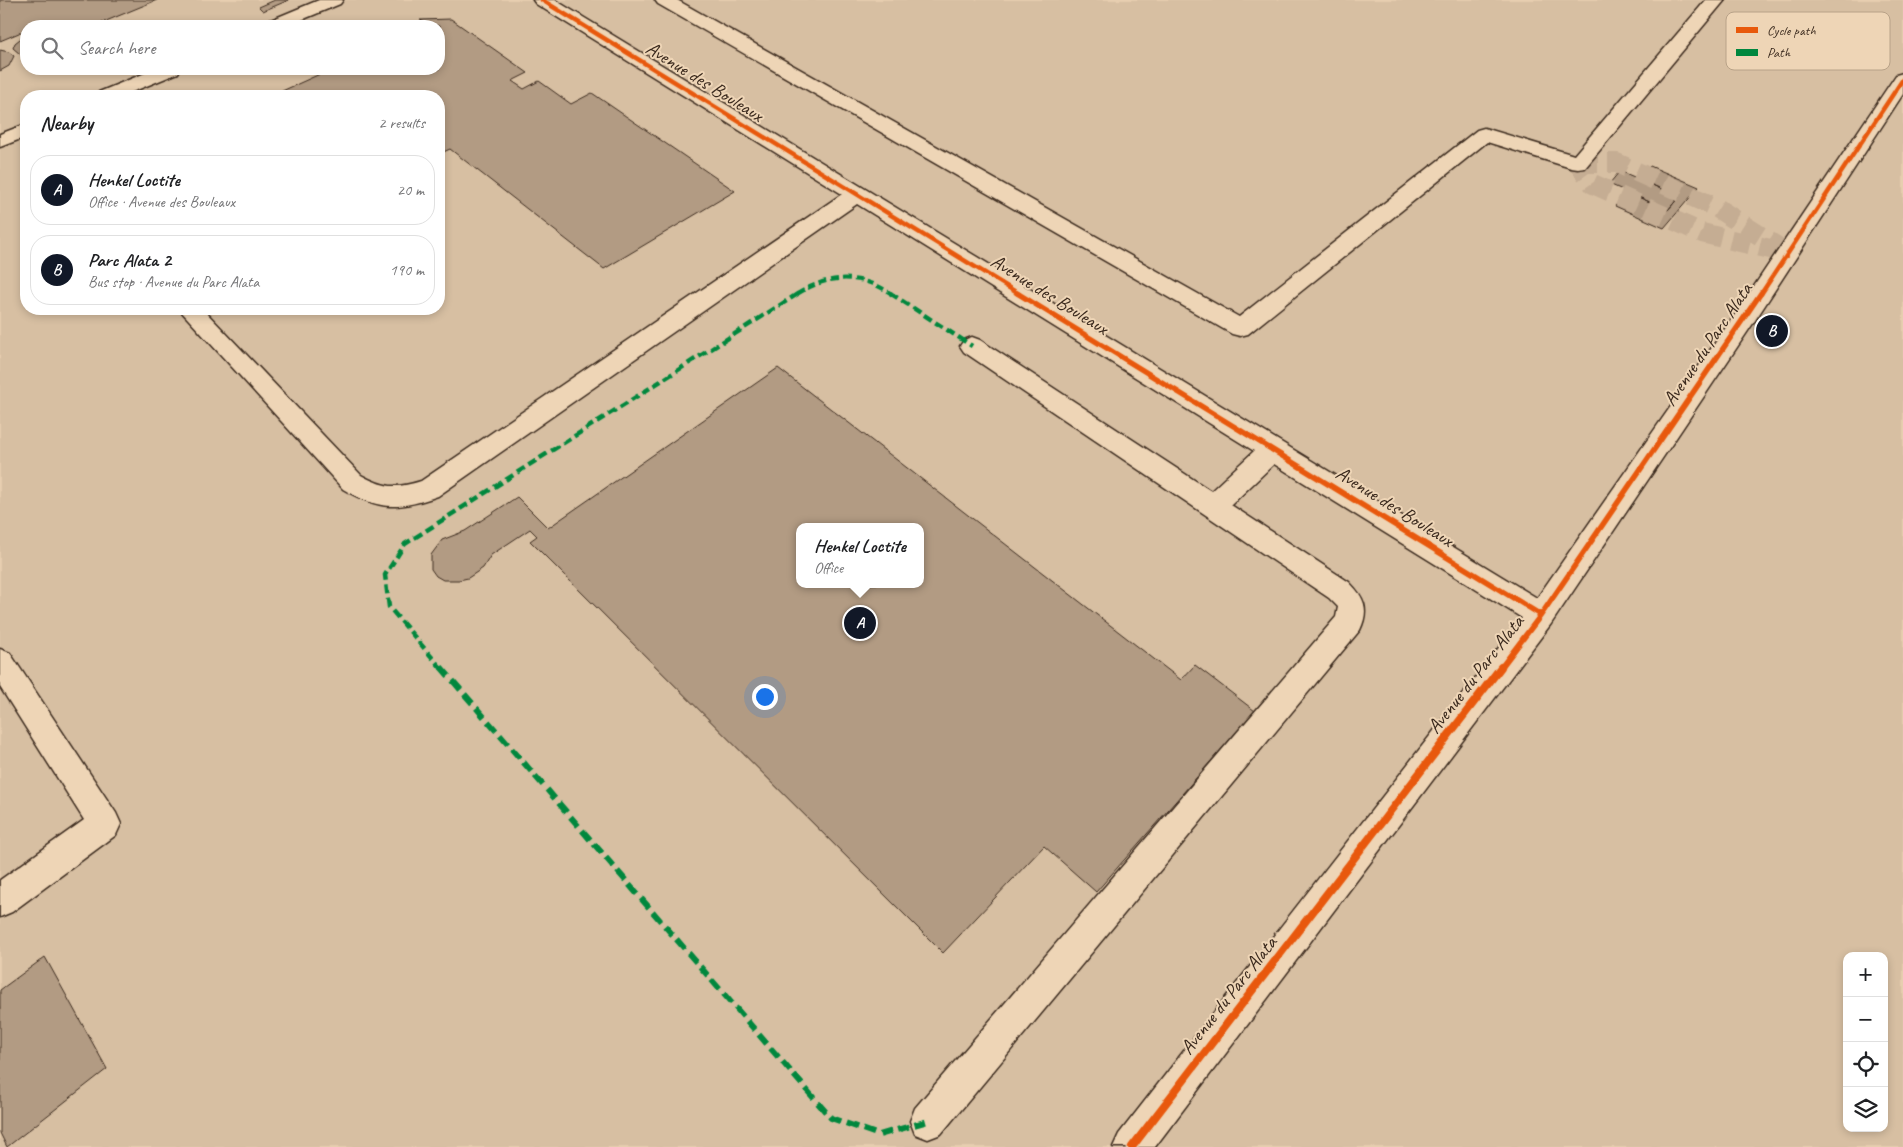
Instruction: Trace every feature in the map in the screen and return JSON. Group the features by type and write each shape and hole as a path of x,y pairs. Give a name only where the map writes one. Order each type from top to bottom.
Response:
{"street":[{"path":"286,20 334,0"},
{"name":"Avenue des Bouleaux","path":"542,0 1541,615"},
{"path":"664,0 1240,328 1484,134 1578,164 1716,0"},
{"path":"120,90 157,75"},
{"name":"Avenue du Parc Alata","path":"1132,1147 1541,615 1744,319 1903,79"},
{"path":"0,142 20,133"},
{"path":"196,315 352,482 373,494 398,498 429,489 857,194"},
{"path":"928,1121 1350,621 1352,604 1339,590 1214,505 972,346"},
{"path":"1214,505 1272,450"},
{"path":"0,662 105,824 0,900"}],"shaded area":[{"path":"0,0 1903,0 1903,1147 0,1147"}],"building":[{"path":"0,0 157,0 109,20 20,20 20,33 0,41"},
{"path":"275,0 289,0 263,11 259,7"},
{"path":"451,19 528,73 512,81 524,89 539,81 571,104 592,93 735,191 604,269 450,149 445,151 445,90 284,90 318,75 445,75 445,20 420,20"},
{"path":"20,39 20,54 13,48"},
{"path":"0,50 9,52 14,56 9,66 0,71"},
{"path":"1650,166 1699,187 1664,228 1615,206 1627,192 1668,210 1679,197 1639,179"},
{"path":"1620,171 1679,197 1668,210 1609,184"},
{"path":"778,368 1181,680 1195,665 1255,711 1096,892 1044,846 943,953 530,541 537,536 530,529 491,555 483,568 468,578 443,580 436,576 431,569 431,555 442,540 465,531 517,497 548,528"},
{"path":"45,957 107,1069 7,1147 0,1133 0,990"}],"tunnel":[{"path":"1578,163 1617,163 1717,208 1787,253 1702,233 1593,184 1578,163"}],"marked path":[{"path":"928,1121 879,1135 831,1118 389,607 385,575 405,544 814,283 848,277 881,287 972,346"}],"cycle path":[{"path":"542,0 1541,615"},
{"path":"1132,1147 1541,615 1744,319 1903,79"}],"place":[{"name":"Parc Alata 2","path":"1772,331"},
{"name":"Henkel Loctite","path":"860,623"}]}
